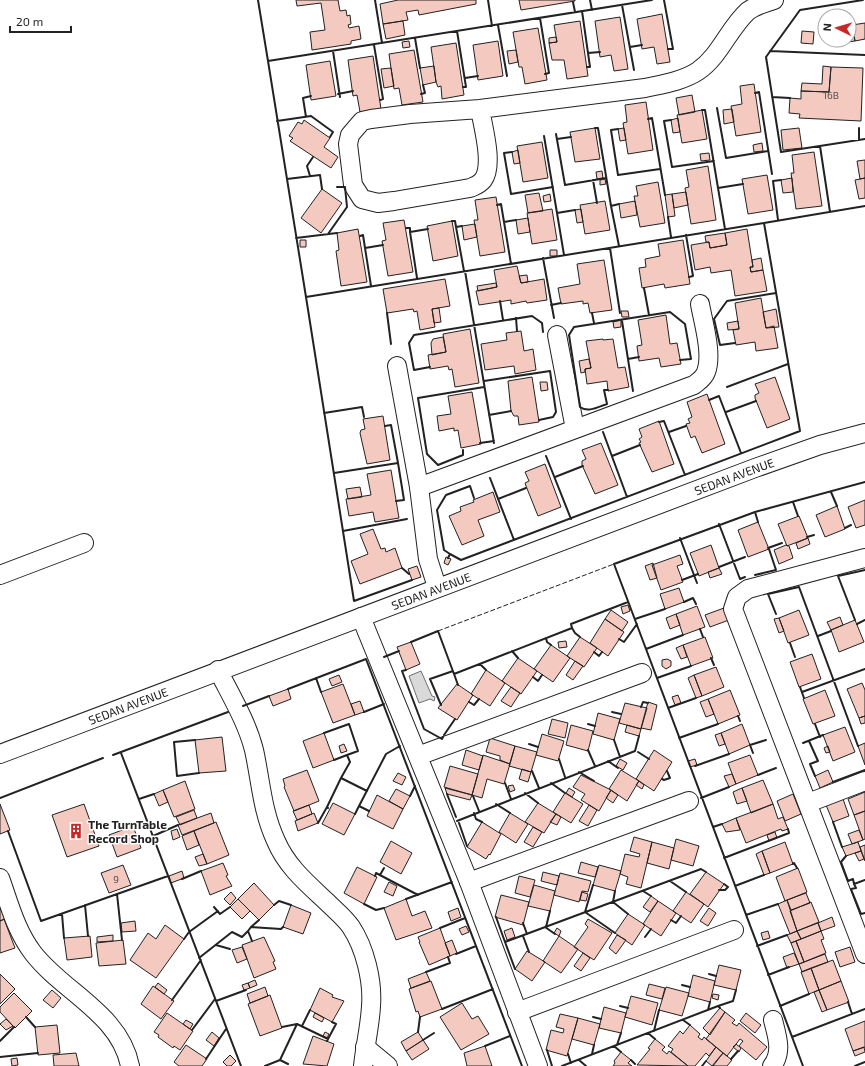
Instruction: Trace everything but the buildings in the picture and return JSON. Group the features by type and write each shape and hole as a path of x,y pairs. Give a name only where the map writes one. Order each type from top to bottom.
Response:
{"street":[{"path":"480,109 488,160 486,174 478,185 470,188 378,202 362,199 353,185 348,144 353,130 362,121 410,114 480,109 645,88 687,77 699,70 708,62 748,11 760,4 774,0"},
{"path":"419,487 694,385 702,379 706,373 709,354 700,304"},
{"path":"557,334 575,429"},
{"path":"397,366 419,487 428,559 437,587"},
{"name":"SEDAN AVENUE","path":"0,754 437,587 755,468 820,445 865,433"},
{"path":"0,576 84,543"},
{"path":"865,558 748,589 741,593 734,603 733,609 865,954"},
{"path":"361,617 469,882 538,1066"},
{"path":"218,670 246,727 254,750 260,793 266,817 280,852 294,871 351,927 365,958 372,1005 363,1066"},
{"path":"418,756 642,673"},
{"path":"808,803 865,781"},
{"path":"469,882 689,801"},
{"path":"0,878 18,928 32,952 54,976 116,1032 124,1046 130,1066"},
{"path":"517,1012 734,930"},
{"path":"772,1066 777,1059 779,1050 773,1020"},
{"path":"365,1047 388,1066"}],"shaded area":[{"path":"421,671 432,696 435,697 434,701 430,699 419,703 409,676"}],"fence":[{"path":"438,631 614,564"}],"wall":[{"path":"258,0 268,61"},
{"path":"375,0 382,43"},
{"path":"488,0 492,26"},
{"path":"590,0 592,10"},
{"path":"306,297 268,61 652,0"},
{"path":"664,0 673,49 668,49"},
{"path":"863,0 800,10 766,57 781,152 865,139"},
{"path":"573,2 575,12"},
{"path":"622,5 634,70"},
{"path":"582,11 590,67 587,67"},
{"path":"540,18 549,73 545,74"},
{"path":"498,25 507,76"},
{"path":"457,31 466,87 463,87"},
{"path":"415,38 420,68"},
{"path":"374,45 383,99 380,100"},
{"path":"630,47 642,45"},
{"path":"333,51 340,97"},
{"path":"770,51 865,55"},
{"path":"588,53 600,52"},
{"path":"465,78 478,76"},
{"path":"421,94 425,93 423,85"},
{"path":"338,94 353,91"},
{"path":"755,93 759,92 772,174"},
{"path":"306,117 303,98 311,96"},
{"path":"772,97 790,98"},
{"path":"717,108 726,158 768,151"},
{"path":"702,110 705,110 718,188"},
{"path":"277,121 311,116 333,132 330,137"},
{"path":"648,119 652,118 665,195"},
{"path":"671,120 664,121 672,167 714,161"},
{"path":"595,128 598,128 611,206"},
{"path":"859,128 859,140"},
{"path":"618,129 611,130 618,175 660,169"},
{"path":"556,134 565,185 606,178"},
{"path":"544,136 557,213"},
{"path":"557,139 571,137"},
{"path":"820,146 830,212"},
{"path":"512,152 504,153 511,194 553,187"},
{"path":"310,176 307,166 313,157"},
{"path":"287,179 320,175 322,189"},
{"path":"593,180 597,203"},
{"path":"778,220 773,181 781,180"},
{"path":"725,229 718,188 743,184"},
{"path":"328,234 347,207 345,187 337,187"},
{"path":"497,205 501,204 504,222"},
{"path":"619,204 611,206 619,246"},
{"path":"764,223 865,206"},
{"path":"564,255 557,213 575,210"},
{"path":"668,217 671,237"},
{"path":"511,264 504,222 516,220"},
{"path":"452,221 455,221 456,227"},
{"path":"412,580 354,601 306,297 764,223 800,431 461,560 450,554 448,558"},
{"path":"462,226 456,227 464,271"},
{"path":"406,228 410,228 410,232"},
{"path":"417,278 410,232 428,229"},
{"path":"296,238 337,233"},
{"path":"360,236 363,235 365,248"},
{"path":"686,235 693,276 689,277"},
{"path":"371,286 365,248 383,245"},
{"path":"610,248 620,313"},
{"path":"543,258 554,318"},
{"path":"465,271 494,443"},
{"path":"644,288 649,315"},
{"path":"735,343 720,345 714,319 727,301 776,293"},
{"path":"500,301 503,320"},
{"path":"551,305 561,303"},
{"path":"608,390 604,390 607,404 590,409 583,409 580,407 569,335 574,327 670,312 685,324 691,359 680,360"},
{"path":"387,313 391,344"},
{"path":"592,313 594,323"},
{"path":"430,367 414,370 409,343 414,335 532,316 542,323 543,332"},
{"path":"516,318 517,331"},
{"path":"622,321 633,391"},
{"path":"628,359 639,357"},
{"path":"727,387 788,364"},
{"path":"484,381 550,371 556,412 553,417 539,420"},
{"path":"463,450 463,455 438,465 427,454 418,398 484,387"},
{"path":"709,400 719,396 741,453"},
{"path":"726,412 756,401"},
{"path":"324,413 362,407 364,417"},
{"path":"489,415 511,411"},
{"path":"659,422 664,421 685,475"},
{"path":"385,426 391,425 398,463"},
{"path":"669,432 686,426"},
{"path":"603,432 627,497"},
{"path":"480,443 494,441"},
{"path":"612,456 640,445"},
{"path":"546,456 571,519"},
{"path":"334,473 398,463 404,500 396,501"},
{"path":"555,477 583,466"},
{"path":"490,478 514,540"},
{"path":"803,1066 614,564 755,512 865,482"},
{"path":"450,554 444,550 437,510 446,495 470,486 474,498"},
{"path":"498,499 526,488"},
{"path":"831,492 837,506"},
{"path":"793,502 798,516"},
{"path":"755,512 758,522"},
{"path":"343,531 407,519"},
{"path":"719,524 740,579 745,577"},
{"path":"845,528 851,525"},
{"path":"807,537 814,535"},
{"path":"680,538 697,583"},
{"path":"768,548 782,543"},
{"path":"755,575 776,570 769,549"},
{"path":"719,567 745,557"},
{"path":"402,568 409,574"},
{"path":"855,620 838,576 865,570"},
{"path":"682,580 698,574"},
{"path":"776,614 768,594 799,587 858,746"},
{"path":"684,602 693,598 696,604"},
{"path":"411,642 438,631 454,674 572,628 571,624 628,602"},
{"path":"635,619 665,609"},
{"path":"857,624 865,620"},
{"path":"619,639 624,642 637,624"},
{"path":"572,628 580,637"},
{"path":"700,629 703,637"},
{"path":"818,636 831,631"},
{"path":"646,649 683,635"},
{"path":"546,638 547,642 551,645"},
{"path":"790,643 795,657"},
{"path":"384,657 399,651"},
{"path":"512,651 518,658"},
{"path":"594,652 599,656 602,652"},
{"path":"711,658 714,665"},
{"path":"288,689 366,659 522,1066"},
{"path":"480,664 486,670"},
{"path":"657,678 691,666"},
{"path":"802,692 865,669"},
{"path":"406,670 402,671 424,729 442,739 443,737"},
{"path":"441,705 430,679 453,671"},
{"path":"454,674 458,685"},
{"path":"533,677 538,681 542,675"},
{"path":"316,678 321,692"},
{"path":"800,687 804,698"},
{"path":"243,706 269,696"},
{"path":"668,708 696,698"},
{"path":"469,702 474,705 479,699"},
{"path":"641,707 643,702 648,703"},
{"path":"364,712 384,704"},
{"path":"113,755 228,712"},
{"path":"612,712 621,714"},
{"path":"738,716 740,721"},
{"path":"444,735 455,719"},
{"path":"324,733 349,724 358,751 347,755"},
{"path":"588,724 595,726"},
{"path":"679,738 718,724"},
{"path":"815,724 820,737"},
{"path":"803,743 823,735"},
{"path":"457,821 635,751 639,736"},
{"path":"195,740 174,742 177,776 199,773"},
{"path":"614,740 620,757"},
{"path":"753,753 750,745 766,740"},
{"path":"809,741 818,761 810,764 815,776"},
{"path":"529,744 538,747"},
{"path":"369,811 359,806 386,754 400,746"},
{"path":"588,750 595,766"},
{"path":"638,752 649,759"},
{"path":"121,753 241,1066"},
{"path":"695,766 729,754"},
{"path":"334,760 347,755 350,762 341,778"},
{"path":"0,798 103,758"},
{"path":"559,759 565,777"},
{"path":"608,761 618,768"},
{"path":"758,775 776,768"},
{"path":"833,782 865,770"},
{"path":"532,771 539,788"},
{"path":"662,779 664,780 670,778 667,771"},
{"path":"579,772 594,781"},
{"path":"328,808 327,807 341,778 367,791"},
{"path":"505,783 511,799"},
{"path":"551,783 565,793"},
{"path":"410,796 415,786"},
{"path":"701,798 729,787"},
{"path":"525,793 538,803"},
{"path":"139,799 154,794"},
{"path":"447,794 456,817"},
{"path":"473,796 479,811"},
{"path":"496,804 510,813"},
{"path":"355,814 359,806"},
{"path":"318,823 327,807"},
{"path":"474,813 476,819 482,822"},
{"path":"833,822 842,847"},
{"path":"459,823 467,846"},
{"path":"713,827 722,824"},
{"path":"153,836 178,825"},
{"path":"724,858 789,833 788,829"},
{"path":"8,831 41,921 168,876"},
{"path":"846,856 841,862 848,881 853,879 854,884"},
{"path":"793,864 794,863 797,868"},
{"path":"380,875 384,868"},
{"path":"515,969 505,942 701,869 706,872"},
{"path":"182,879 201,871"},
{"path":"375,876 376,873 418,895"},
{"path":"735,886 764,875"},
{"path":"865,880 854,884 856,888 851,889 861,914 865,913"},
{"path":"670,881 686,892"},
{"path":"406,899 452,882"},
{"path":"719,890 725,890 728,887 724,884"},
{"path":"593,885 585,912 615,933"},
{"path":"615,891 613,902 628,914"},
{"path":"643,891 651,896"},
{"path":"117,894 122,940"},
{"path":"274,905 279,901 291,905"},
{"path":"364,904 376,910 384,908"},
{"path":"746,915 778,904"},
{"path":"85,905 88,936"},
{"path":"214,907 220,914 230,907"},
{"path":"184,939 189,932 218,911"},
{"path":"546,927 550,911"},
{"path":"62,914 64,938"},
{"path":"671,920 676,923 681,916"},
{"path":"496,917 505,942"},
{"path":"440,928 465,918"},
{"path":"251,927 259,920"},
{"path":"523,923 527,934"},
{"path":"248,931 251,927 281,929 283,927"},
{"path":"545,927 555,934"},
{"path":"645,937 651,929"},
{"path":"199,958 232,932 242,937 248,931 252,941"},
{"path":"757,946 787,935"},
{"path":"523,936 529,952"},
{"path":"216,945 230,949"},
{"path":"456,954 476,946"},
{"path":"426,972 450,963 448,957"},
{"path":"172,1000 201,960"},
{"path":"768,975 789,967"},
{"path":"709,974 716,976"},
{"path":"682,985 690,987"},
{"path":"442,1009 493,989"},
{"path":"216,1001 246,990"},
{"path":"718,1006 733,1001 736,990"},
{"path":"780,1006 809,994"},
{"path":"192,1030 215,999"},
{"path":"708,1010 710,1002"},
{"path":"848,1002 852,1014"},
{"path":"620,1006 628,1008"},
{"path":"562,1066 718,1006 720,1008"},
{"path":"792,1037 865,1009"},
{"path":"302,1026 310,1010"},
{"path":"654,1031 659,1010"},
{"path":"26,1017 35,1027"},
{"path":"418,1032 420,1017"},
{"path":"593,1017 601,1019"},
{"path":"683,1020 690,1025"},
{"path":"328,1039 336,1024 332,1022"},
{"path":"297,1024 328,1039 327,1041"},
{"path":"280,1060 297,1024 282,1027"},
{"path":"0,1041 14,1027"},
{"path":"206,1059 226,1029"},
{"path":"423,1040 434,1033"},
{"path":"617,1045 621,1033"},
{"path":"648,1033 655,1039"},
{"path":"485,1046 510,1036"},
{"path":"592,1054 594,1045"},
{"path":"614,1046 621,1052"},
{"path":"547,1050 552,1066"},
{"path":"731,1059 738,1051"},
{"path":"0,1057 38,1053"},
{"path":"568,1054 571,1063"},
{"path":"265,1066 280,1060 288,1064"},
{"path":"579,1060 586,1066"},
{"path":"631,1060 635,1064"},
{"path":"702,1066 706,1061"},
{"path":"855,1066 865,1062"}],"place":[{"name":"The TurnTable Record Shop","path":"76,831"}]}
